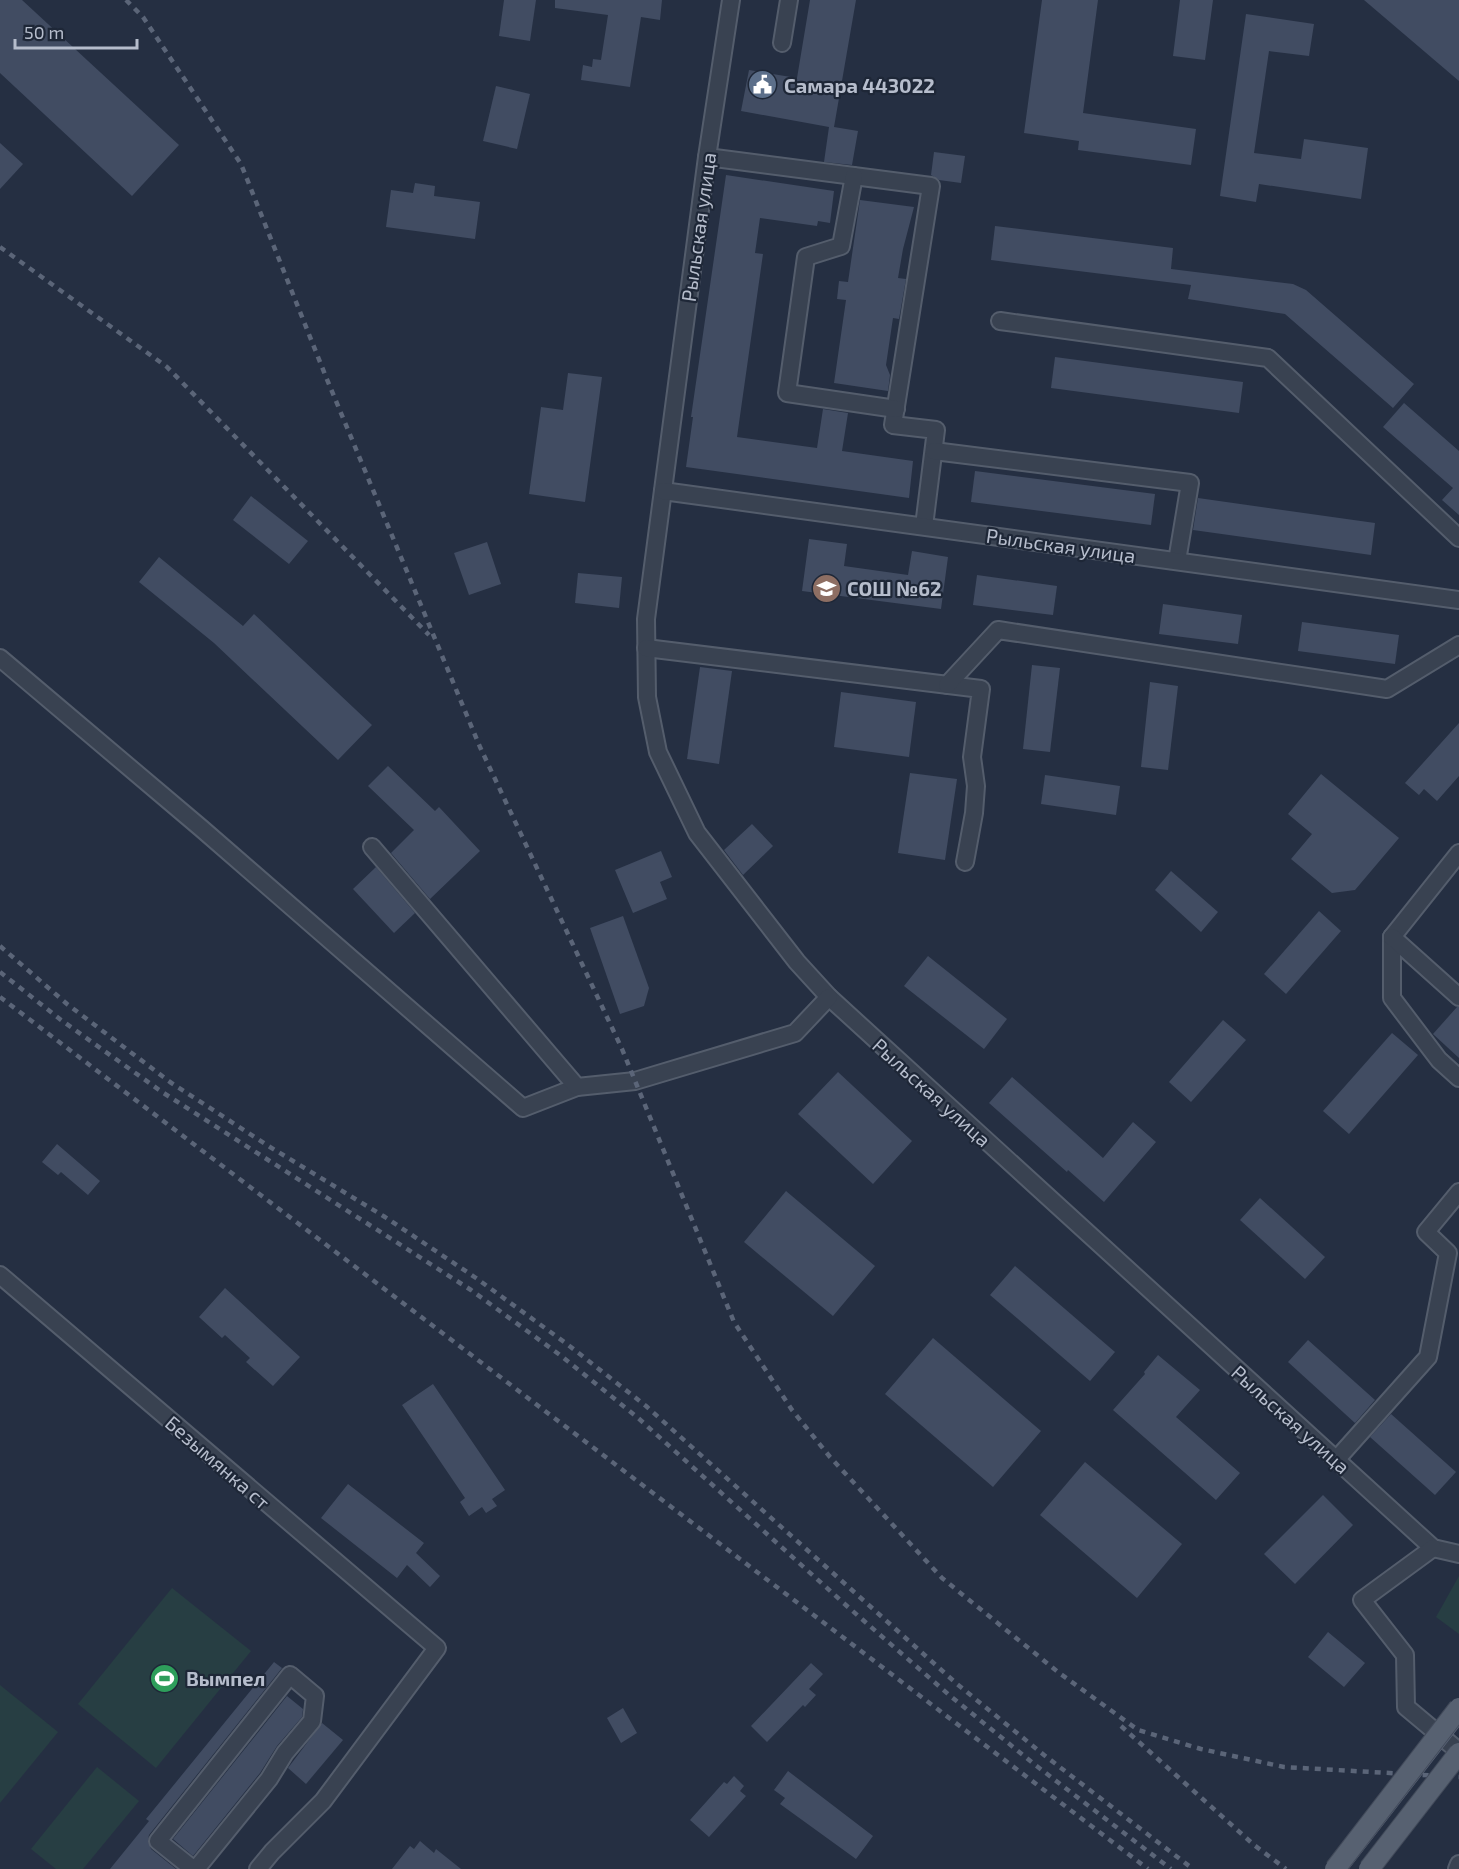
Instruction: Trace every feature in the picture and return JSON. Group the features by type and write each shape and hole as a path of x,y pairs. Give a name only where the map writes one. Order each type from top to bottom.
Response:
{"main road":[{"path":"1335,1869 1459,1708"},
{"path":"1369,1869 1459,1751"}],"street":[{"name":"Рыльская улица","path":"731,0 707,157 646,619 647,698 658,752 697,833 797,962 829,997 1432,1548 1459,1554"},
{"path":"782,43 789,0"},
{"path":"707,157 931,186 893,425 936,430 924,526"},
{"path":"854,176 841,246 806,257 787,393 896,409"},
{"path":"999,321 1268,358 1459,538"},
{"path":"934,451 1190,483 1177,561"},
{"name":"Рыльская улица","path":"663,491 1459,600"},
{"path":"947,685 998,630 1387,689 1459,645"},
{"path":"646,648 981,689 972,757 976,786 974,813 965,862"},
{"path":"0,658 201,828 524,1108 578,1087 635,1081 795,1033 829,997"},
{"path":"372,848 578,1087"},
{"path":"1459,853 1392,937 1392,998 1439,1060 1459,1078"},
{"path":"1392,937 1459,997"},
{"path":"1336,1460 1428,1357 1448,1252 1426,1232 1459,1192"},
{"name":"Безымянка ст","path":"0,1275 437,1648 323,1801 272,1851 258,1869"},
{"path":"1432,1548 1362,1600 1405,1655 1406,1707 1459,1751"},
{"path":"290,1675 315,1696 312,1722 285,1753 269,1779 195,1869 158,1841 290,1675"},
{"path":"1457,1869 1459,1864"}],"green space":[{"path":"1459,1576 1459,1634 1436,1617"},
{"name":"Вымпел","path":"172,1588 251,1651 156,1768 78,1704"},
{"path":"0,1685 58,1732 0,1803"},
{"path":"97,1767 139,1801 83,1869 56,1869 31,1849"}],"building":[{"path":"0,0 22,0 179,145 132,196 0,73"},
{"path":"504,0 536,0 530,41 499,36"},
{"path":"555,0 662,0 660,20 641,17 630,87 581,80 583,65 592,67 593,59 601,60 608,15 555,8"},
{"path":"810,0 856,0 834,127 858,131 852,165 824,162 829,127 741,111 749,70 797,78"},
{"path":"1042,0 1098,0 1083,113 1196,129 1191,165 1078,150 1079,141 1024,133"},
{"path":"1180,0 1213,0 1205,60 1173,56"},
{"path":"1364,0 1459,0 1459,81"},
{"path":"1246,14 1314,24 1309,56 1269,51 1254,153 1301,159 1304,139 1368,148 1361,199 1259,184 1256,202 1220,196"},
{"path":"496,86 530,94 517,149 483,141"},
{"path":"0,143 23,164 0,189"},
{"path":"934,152 965,156 961,183 939,180 931,175"},
{"path":"726,175 834,191 830,223 818,221 817,226 760,218 755,253 763,254 737,437 817,448 823,409 848,413 842,451 913,461 909,498 686,467 693,417 691,417"},
{"path":"415,183 435,186 434,196 480,202 475,239 386,227 391,190 413,193"},
{"path":"860,200 914,207 898,278 906,279 899,319 893,318 886,365 890,375 888,391 834,383 846,300 837,299 839,281 848,282"},
{"path":"995,226 1173,248 1171,269 1293,284 1306,290 1414,384 1393,408 1285,314 1188,299 1191,285 991,260"},
{"path":"1055,357 1243,382 1239,413 1051,388"},
{"path":"568,373 602,377 585,502 529,494 541,407 563,410"},
{"path":"1404,403 1459,451 1459,515 1442,500 1453,488 1383,427"},
{"path":"975,471 1155,494 1151,525 971,502"},
{"path":"251,496 308,541 289,564 233,520"},
{"path":"1198,498 1375,523 1371,555 1193,530"},
{"path":"809,539 847,544 844,566 908,575 912,551 948,557 941,609 802,591"},
{"path":"487,542 501,584 469,595 454,553"},
{"path":"159,557 243,626 254,614 372,725 338,760 214,643 139,582"},
{"path":"578,573 622,577 619,608 575,603"},
{"path":"977,575 1057,586 1053,615 973,605"},
{"path":"1163,604 1242,615 1238,644 1159,634"},
{"path":"1302,622 1399,635 1395,664 1298,651"},
{"path":"1032,665 1060,668 1050,752 1023,749"},
{"path":"700,667 732,671 719,764 687,759"},
{"path":"1150,682 1178,686 1168,770 1141,767"},
{"path":"841,692 916,702 909,757 834,747"},
{"path":"1459,723 1459,776 1437,801 1424,789 1419,795 1405,783"},
{"path":"388,766 435,811 439,807 480,851 430,899 391,853 414,830 368,786"},
{"path":"910,773 957,779 945,860 898,853"},
{"path":"1321,774 1399,838 1355,890 1332,893 1291,859 1312,834 1288,814"},
{"path":"1045,775 1120,786 1116,815 1041,804"},
{"path":"752,824 773,846 743,875 724,850"},
{"path":"661,851 672,877 660,882 667,899 633,913 615,870"},
{"path":"376,867 415,913 394,933 353,889"},
{"path":"1171,871 1218,912 1201,932 1155,890"},
{"path":"1319,911 1341,931 1286,994 1264,974"},
{"path":"623,916 649,988 644,1006 620,1014 590,928"},
{"path":"928,956 1007,1019 984,1049 904,986"},
{"path":"1459,1007 1459,1058 1433,1034"},
{"path":"1223,1020 1246,1040 1191,1102 1169,1082"},
{"path":"1392,1033 1418,1055 1349,1134 1323,1111"},
{"path":"838,1072 912,1141 873,1184 798,1114"},
{"path":"1012,1077 1103,1158 1133,1122 1156,1142 1104,1202 989,1103"},
{"path":"57,1144 100,1181 88,1195 61,1172 58,1175 42,1162"},
{"path":"786,1191 875,1266 833,1316 744,1242"},
{"path":"1260,1198 1325,1257 1305,1279 1240,1220"},
{"path":"1015,1266 1115,1352 1090,1381 990,1295"},
{"path":"225,1288 300,1357 273,1386 246,1362 250,1358 225,1335 222,1338 199,1317"},
{"path":"933,1338 1041,1431 993,1487 885,1394"},
{"path":"1308,1340 1375,1400 1355,1423 1288,1362"},
{"path":"1158,1355 1200,1390 1176,1417 1240,1473 1216,1500 1113,1410 1145,1374 1144,1372"},
{"path":"433,1384 505,1490 492,1499 497,1506 486,1513 482,1507 469,1516 460,1502 465,1498 402,1405"},
{"path":"1391,1414 1456,1472 1435,1495 1370,1437"},
{"path":"1085,1462 1182,1544 1137,1598 1040,1515"},
{"path":"348,1484 424,1543 416,1553 440,1576 430,1587 407,1565 397,1578 321,1518"},
{"path":"1323,1495 1353,1525 1295,1584 1264,1554"},
{"path":"1328,1632 1365,1663 1344,1687 1308,1657"},
{"path":"274,1662 282,1668 149,1835 151,1849 176,1869 110,1869 149,1821 146,1819"},
{"path":"811,1663 823,1674 809,1689 816,1695 767,1742 751,1726"},
{"path":"287,1696 303,1709 302,1717 193,1856 173,1839"},
{"path":"623,1708 637,1733 621,1743 607,1718"},
{"path":"322,1723 343,1740 306,1784 288,1768"},
{"path":"788,1771 873,1836 856,1859 780,1804 785,1798 774,1790"},
{"path":"734,1776 744,1786 740,1791 746,1796 709,1837 690,1820 724,1782 727,1784"},
{"path":"420,1841 434,1853 436,1849 461,1869 392,1869 410,1846 414,1849"}],"tram line":[{"path":"1348,1869 1459,1726"}],"railway":[{"path":"126,0 143,17 241,164 326,377 480,747 622,1049 734,1322 792,1410 830,1457 942,1578 1058,1672 1138,1730 1201,1749 1284,1767 1459,1777"},
{"path":"0,247 167,367 429,635"},
{"path":"0,946 67,1004 170,1082 270,1147 385,1217 476,1278 567,1344 646,1406 957,1684 1044,1755 1193,1869"},
{"path":"0,972 61,1020 162,1092 471,1290 560,1355 637,1417 948,1694 1034,1764 1171,1869"},
{"path":"0,997 1148,1869"},
{"path":"1121,1726 1254,1845 1286,1869"}],"place":[{"name":"Самара 443022","path":"763,85"},
{"name":"СОШ №62","path":"826,588"},
{"name":"Вымпел","path":"165,1678"}]}
